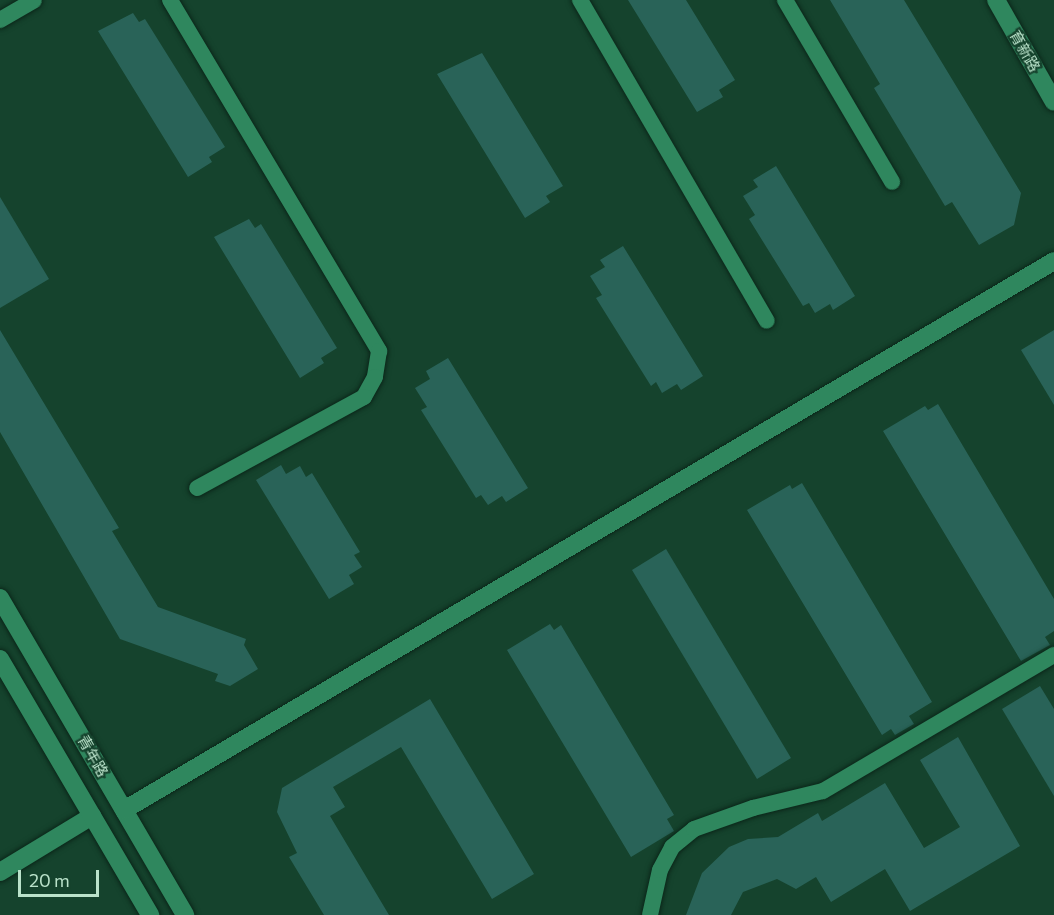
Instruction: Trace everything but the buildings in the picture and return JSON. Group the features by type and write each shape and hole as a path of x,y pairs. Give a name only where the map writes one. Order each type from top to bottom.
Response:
{"street":[{"name":"育新路","path":"996,0 1054,102"},
{"path":"124,810 1054,261"},
{"name":"青年路","path":"0,598 185,915"},
{"name":"青年路","path":"0,659 150,915"},
{"path":"0,872 92,816"}],"lane":[{"path":"0,21 34,0"},
{"path":"170,0 379,351 375,377 364,397 197,488"},
{"path":"580,0 767,321"},
{"path":"785,0 892,182"},
{"path":"650,915 660,870 672,847 694,829 753,808 823,791 1054,655"}]}
